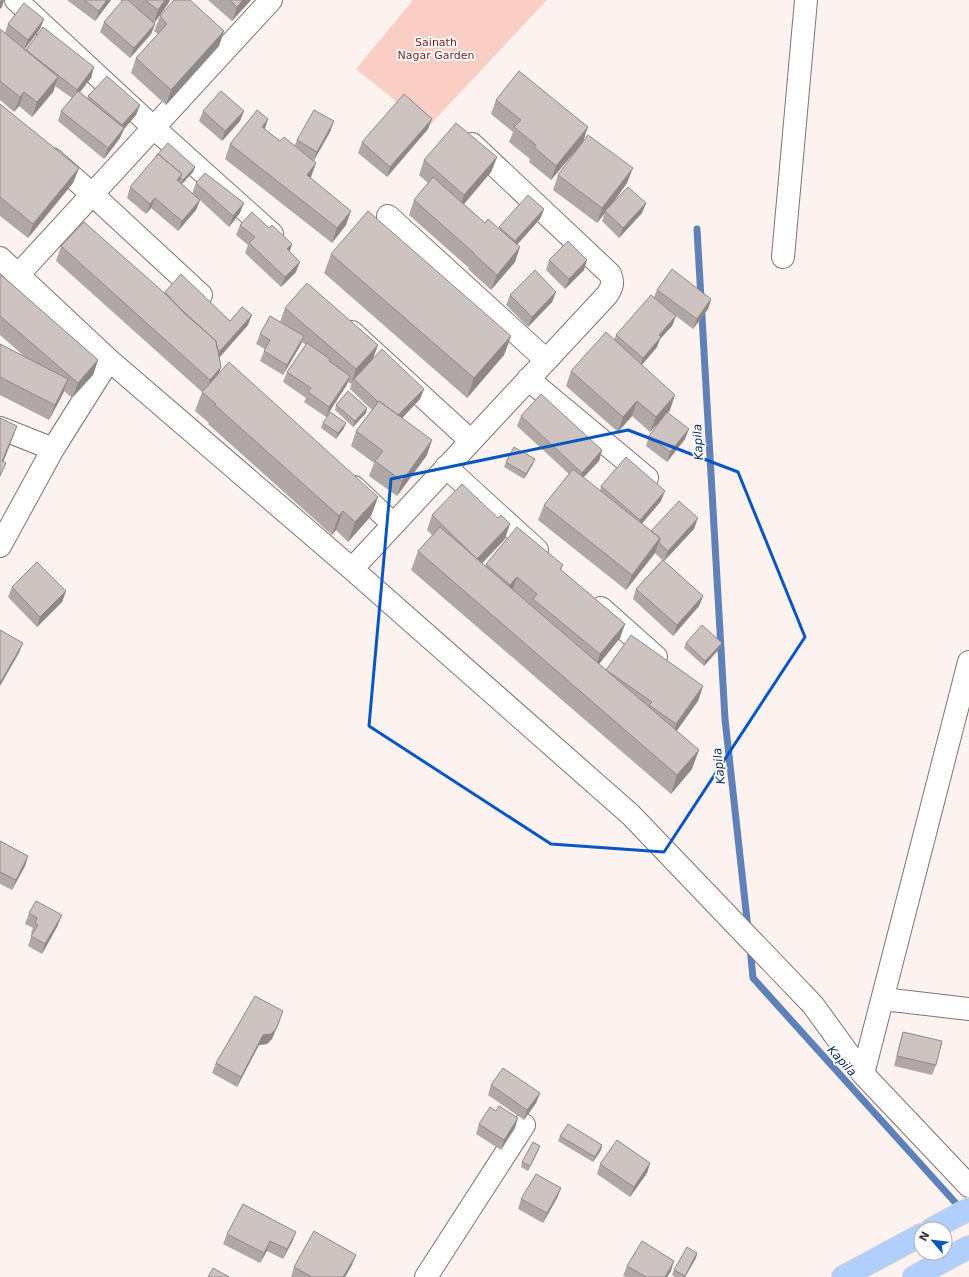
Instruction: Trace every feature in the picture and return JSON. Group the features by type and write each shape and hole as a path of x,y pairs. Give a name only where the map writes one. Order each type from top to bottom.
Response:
{"main road":[{"path":"947,1221 969,1209"},
{"path":"843,1277 913,1239"},
{"path":"914,1277 969,1247"}],"street":[{"path":"16,0 154,128 288,249"},
{"path":"18,276 271,0"},
{"path":"783,257 806,0"},
{"path":"352,569 607,295 612,287 613,280 610,274 460,133"},
{"path":"35,144 217,311"},
{"path":"388,216 546,360"},
{"path":"0,258 109,360 352,569 631,815 813,1005 863,1074 969,1186"},
{"path":"339,320 471,441"},
{"path":"1,544 53,449 109,360"},
{"path":"528,379 656,485"},
{"path":"0,428 53,449"},
{"path":"446,467 550,562"},
{"path":"342,476 393,524"},
{"path":"585,594 672,672"},
{"path":"863,1074 969,662"},
{"path":"883,999 969,1009"},
{"path":"426,1277 524,1125"}],"highlighted area":[{"path":"628,430 738,472 805,637 664,852 551,844 369,726 391,479"}],"green space":[{"name":"Sainath Nagar Garden","path":"413,0 547,0 428,127 356,69"}],"building":[{"path":"84,0 107,0 99,11"},
{"path":"123,0 128,0 155,24 134,48 104,22"},
{"path":"145,0 165,0 158,10"},
{"path":"174,0 190,0 224,31 171,90 136,58 167,24 160,16"},
{"path":"230,0 243,0 237,7"},
{"path":"24,3 44,19 28,40 8,24"},
{"path":"43,27 94,67 77,90 26,50"},
{"path":"0,29 58,77 37,102 24,92 20,97 0,81"},
{"path":"519,71 588,127 556,166 534,147 536,145 514,127 521,120 496,100"},
{"path":"107,76 140,105 122,125 88,96"},
{"path":"78,91 124,128 108,148 61,111"},
{"path":"221,91 244,111 225,131 203,111"},
{"path":"404,94 432,119 390,167 362,142"},
{"path":"0,104 79,168 33,224 0,197"},
{"path":"257,110 268,119 262,127 280,141 284,137 316,163 307,175 351,211 337,228 230,144"},
{"path":"314,110 334,121 317,152 297,140"},
{"path":"456,123 497,157 464,195 424,160"},
{"path":"588,135 633,168 602,208 558,175"},
{"path":"168,143 195,167 183,180 180,178 182,174 158,154 156,156"},
{"path":"158,154 182,174 177,180 200,200 182,221 155,198 150,204 130,187"},
{"path":"205,173 244,203 233,216 196,183"},
{"path":"433,177 485,223 488,219 520,247 497,275 414,200"},
{"path":"628,187 646,203 623,228 605,211"},
{"path":"528,195 544,209 515,241 499,227"},
{"path":"368,211 511,336 474,378 331,254"},
{"path":"252,212 269,228 272,225 292,244 287,249 300,262 285,277 249,243 255,237 240,225"},
{"path":"84,222 216,341 221,367 210,380 61,246"},
{"path":"568,241 587,260 569,279 549,260"},
{"path":"672,269 711,299 697,319 657,290"},
{"path":"535,270 556,292 532,317 510,295"},
{"path":"0,274 98,360 78,383 0,316"},
{"path":"181,274 230,321 242,307 252,315 220,351 217,348 216,341 185,314 165,292"},
{"path":"307,283 378,345 356,369 285,308"},
{"path":"651,295 676,316 659,335 661,337 643,358 616,335"},
{"path":"270,316 304,336 287,365 264,351 270,340 260,334"},
{"path":"606,332 675,395 656,417 637,401 623,417 571,371"},
{"path":"307,343 330,359 329,361 350,376 329,407 308,392 311,388 287,372"},
{"path":"0,344 68,379 55,405 0,377"},
{"path":"382,349 424,389 398,415 379,401 378,402 354,379"},
{"path":"229,362 378,497 355,522 343,511 339,516 202,392"},
{"path":"348,391 367,408 355,421 336,405"},
{"path":"541,394 602,450 582,473 521,416"},
{"path":"379,401 432,440 402,481 375,461 383,451 356,431"},
{"path":"330,412 346,423 338,433 323,423"},
{"path":"667,412 689,429 670,452 649,436"},
{"path":"0,418 17,426 2,461 6,463 0,476"},
{"path":"514,447 535,459 526,474 506,462"},
{"path":"626,457 665,491 640,520 601,486"},
{"path":"573,469 660,538 632,575 544,505"},
{"path":"462,484 498,518 501,515 510,524 477,559 432,515"},
{"path":"679,501 698,518 668,551 659,543 660,538 651,531"},
{"path":"440,527 699,750 677,775 418,551"},
{"path":"517,527 563,565 560,569 625,624 600,654 533,599 537,594 517,577 510,585 486,564"},
{"path":"663,560 703,596 677,625 636,589"},
{"path":"37,562 66,591 40,617 12,587"},
{"path":"702,625 722,643 705,661 686,643"},
{"path":"0,630 23,643 0,683"},
{"path":"631,635 703,686 676,724 649,705 652,702 606,670"},
{"path":"0,841 28,856 16,880 0,872"},
{"path":"36,901 62,915 45,944 31,936 38,925 35,923 37,918 29,913"},
{"path":"255,996 283,1011 276,1029 271,1034 263,1035 241,1077 216,1063"},
{"path":"903,1032 942,1041 936,1065 897,1056"},
{"path":"503,1068 540,1093 527,1110 491,1085"},
{"path":"499,1106 518,1118 504,1140 479,1124 490,1107 496,1111"},
{"path":"568,1124 602,1145 595,1157 560,1136"},
{"path":"617,1140 650,1163 634,1187 600,1164"},
{"path":"533,1142 540,1146 530,1166 522,1162"},
{"path":"536,1174 561,1188 547,1213 521,1199"},
{"path":"243,1204 296,1232 287,1249 270,1241 264,1253 227,1234"},
{"path":"314,1231 356,1255 343,1277 312,1277 294,1267"},
{"path":"642,1241 674,1261 665,1277 646,1277 627,1266"},
{"path":"687,1247 697,1253 685,1276 674,1270"},
{"path":"213,1268 229,1277 208,1277"}],"waterway":[{"name":"Kapila","path":"697,229 725,719 748,929"},
{"name":"Kapila","path":"750,947 753,978 962,1210"}]}
